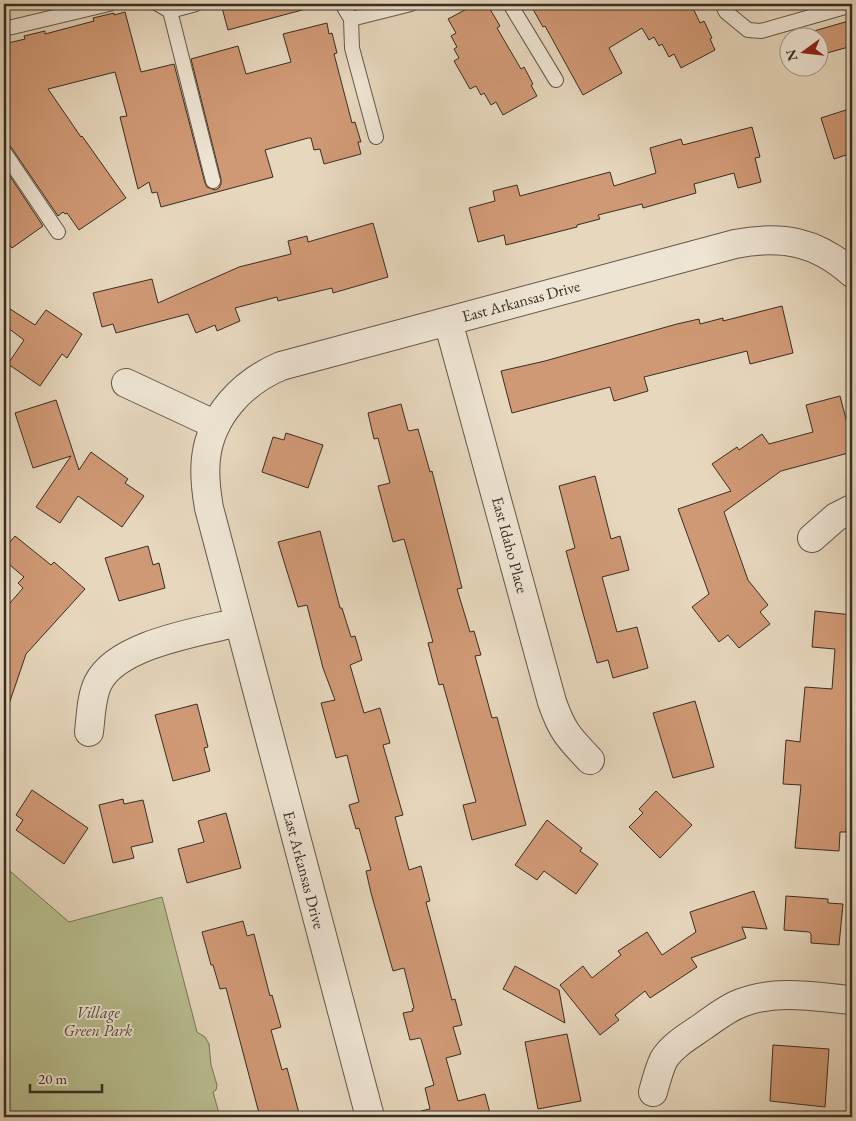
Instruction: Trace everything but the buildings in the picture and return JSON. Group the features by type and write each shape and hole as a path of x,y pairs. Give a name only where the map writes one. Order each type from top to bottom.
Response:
{"street":[{"name":"East Arkansas Drive","path":"370,1117 210,508 205,483 206,456 216,425 223,412 240,392 258,377 273,369 302,359 726,247 758,240 781,240 806,246 850,266"},
{"name":"East Idaho Place","path":"448,321 552,702 564,732 590,760"},
{"path":"126,383 216,425"},
{"path":"812,538 836,517 852,509"},
{"path":"89,732 97,685 101,677 115,662 146,647 239,622"},
{"path":"653,1092 662,1063 670,1052 680,1042 726,1010 741,1003 751,999 775,995 852,1000"}],"lane":[{"path":"4,29 26,22 109,4"},
{"path":"158,4 170,11 196,4"},
{"path":"342,4 351,19 352,48 376,137"},
{"path":"351,19 411,4"},
{"path":"510,4 556,80"},
{"path":"722,4 726,12 748,30 761,31 852,5"},
{"path":"170,11 213,181"},
{"path":"4,152 58,232"}],"green space":[{"name":"Village Green Park","path":"4,866 69,922 162,897 197,1032 205,1037 209,1044 211,1065 217,1085 216,1090 213,1092 220,1117 4,1117"}]}
